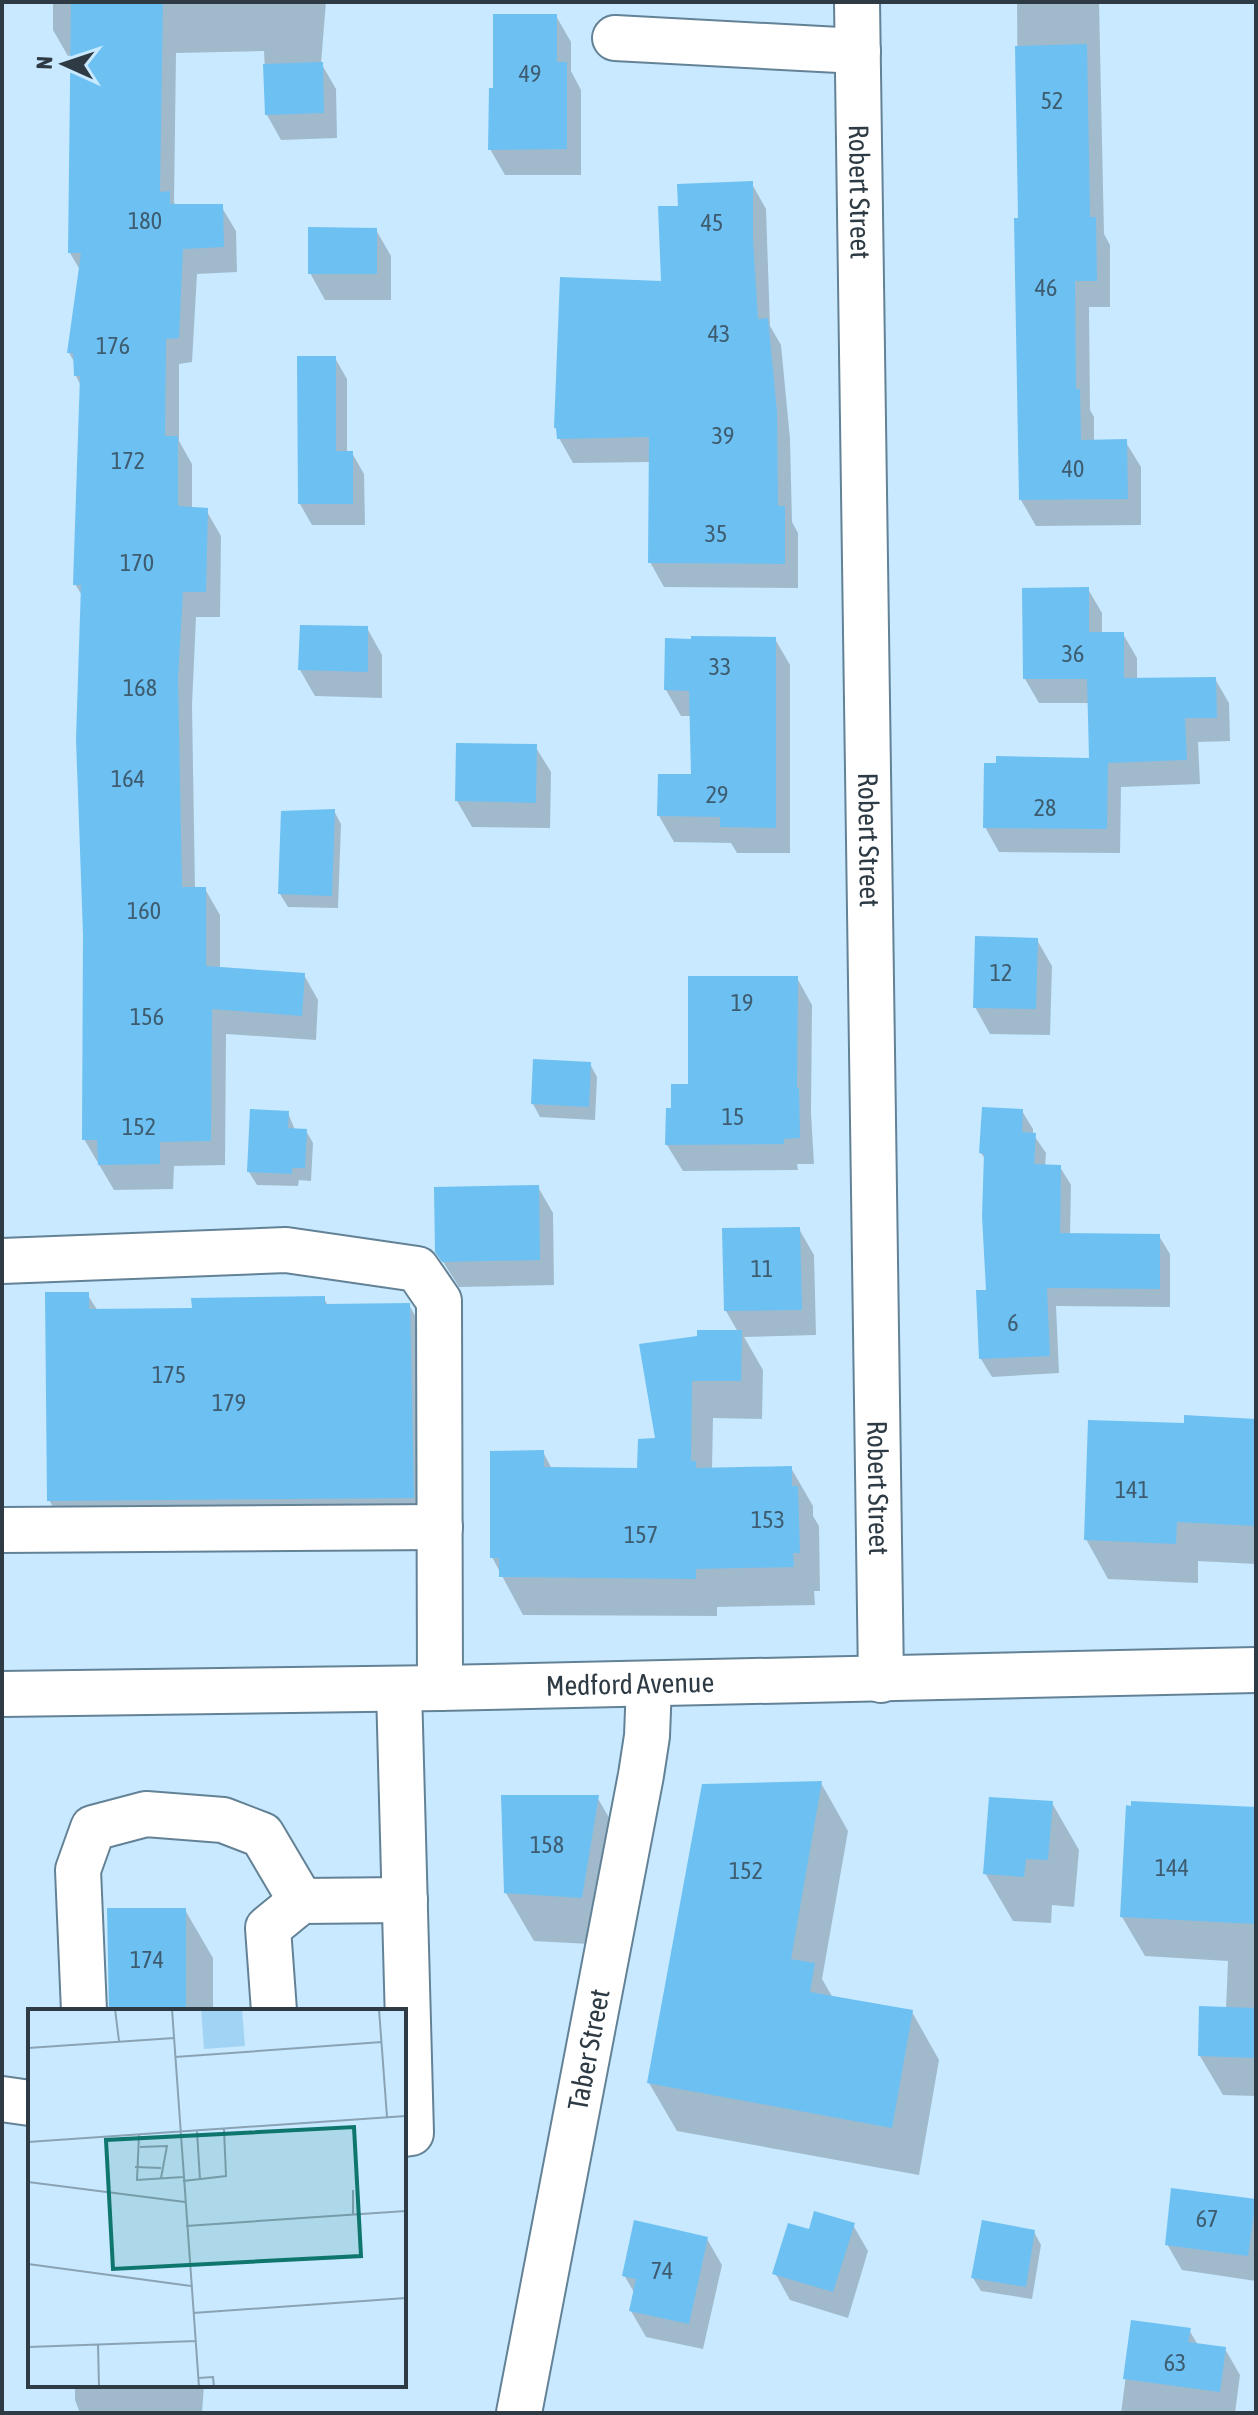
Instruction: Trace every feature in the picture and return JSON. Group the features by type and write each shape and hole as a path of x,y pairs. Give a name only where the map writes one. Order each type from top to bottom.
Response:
{"street":[{"name":"Robert Street","path":"857,2 881,1680"},
{"path":"615,38 858,51"},
{"path":"2,1261 286,1250 417,1269 439,1301 440,1527 420,1689 405,1900 411,2133 406,2134"},
{"path":"2,1530 440,1527"},
{"name":"Medford Avenue","path":"2,1694 420,1689 1256,1670"},
{"name":"Taber Street","path":"519,2413 641,1775 647,1736 649,1684"},
{"path":"84,2009 78,1870 93,1828 146,1814 223,1820 262,1835 301,1901"},
{"path":"274,2009 268,1928 301,1901 405,1900"},
{"path":"2,2099 28,2103"}],"building":[{"path":"71,2 163,2 160,192 170,191 170,204 223,204 224,247 183,249 179,338 166,339 165,436 178,436 178,506 208,508 206,592 183,592 178,678 182,887 206,887 206,966 305,973 302,1016 212,1009 211,1141 160,1142 160,1164 98,1165 97,1140 82,1140 83,934 76,739 81,585 73,585 80,376 74,376 73,353 67,353 81,253 68,253"},
{"path":"493,14 557,14 557,62 567,62 567,149 488,150 489,88 493,88"},
{"path":"1087,44 1090,217 1096,217 1097,281 1075,281 1076,389 1080,389 1081,440 1127,439 1128,499 1019,500 1014,218 1018,218 1015,46"},
{"path":"323,62 324,113 265,115 263,64"},
{"path":"753,181 758,319 768,318 777,412 778,506 785,506 785,564 648,563 649,437 557,439 554,428 560,277 661,281 658,206 678,206 677,184"},
{"path":"308,227 377,228 377,274 308,274"},
{"path":"297,356 336,356 336,451 353,451 353,504 298,504"},
{"path":"1089,587 1089,632 1124,632 1124,678 1216,677 1217,718 1185,718 1187,760 1108,763 1107,829 983,828 984,763 996,763 996,756 1089,758 1087,679 1023,679 1022,588"},
{"path":"300,625 368,626 368,672 298,670"},
{"path":"691,636 776,637 776,828 720,827 720,817 657,816 658,774 691,774 689,691 664,690 665,638 691,639"},
{"path":"456,743 537,744 536,803 455,801"},
{"path":"335,809 332,896 278,894 281,811"},
{"path":"975,936 1038,938 1036,1009 973,1008"},
{"path":"688,976 798,976 800,1138 784,1139 784,1144 665,1145 666,1108 671,1108 671,1084 688,1084"},
{"path":"533,1059 591,1062 589,1107 531,1104"},
{"path":"982,1107 1023,1109 1022,1132 1036,1133 1034,1164 1061,1165 1060,1233 1160,1234 1160,1289 1047,1288 1050,1356 979,1359 976,1290 986,1290 982,1216 984,1154 979,1153"},
{"path":"250,1109 289,1111 288,1128 307,1129 305,1168 292,1168 292,1174 247,1172"},
{"path":"539,1185 540,1260 442,1262 435,1252 434,1187"},
{"path":"800,1227 802,1310 724,1311 722,1228"},
{"path":"45,1292 89,1292 89,1309 192,1308 191,1298 325,1296 325,1304 410,1303 414,1498 47,1501"},
{"path":"697,1330 742,1330 741,1381 692,1381 691,1461 696,1461 696,1468 792,1466 792,1486 798,1486 800,1553 793,1553 794,1567 696,1569 696,1579 499,1577 499,1558 490,1558 490,1451 544,1450 544,1467 637,1468 638,1439 655,1438 639,1344 697,1336"},
{"path":"1184,1415 1256,1419 1256,1526 1177,1522 1176,1544 1084,1540 1088,1420 1184,1423"},
{"path":"822,1781 791,1959 815,1963 810,1992 913,2010 892,2128 647,2083 702,1784"},
{"path":"501,1795 599,1795 582,1898 504,1893"},
{"path":"989,1797 1053,1801 1048,1860 1026,1859 1024,1877 983,1874"},
{"path":"1131,1801 1256,1807 1256,1924 1120,1917 1126,1805 1131,1806"},
{"path":"107,1908 186,1908 186,2009 109,2009"},
{"path":"1199,2006 1256,2008 1256,2058 1198,2056"},
{"path":"1171,2188 1256,2199 1248,2256 1165,2245"},
{"path":"814,2211 855,2223 833,2292 772,2274 788,2223 809,2229"},
{"path":"634,2220 708,2237 689,2324 629,2311 636,2279 622,2276"},
{"path":"982,2220 1035,2230 1026,2287 971,2278"},
{"path":"1131,2320 1191,2328 1188,2342 1226,2347 1220,2392 1123,2379"}]}
